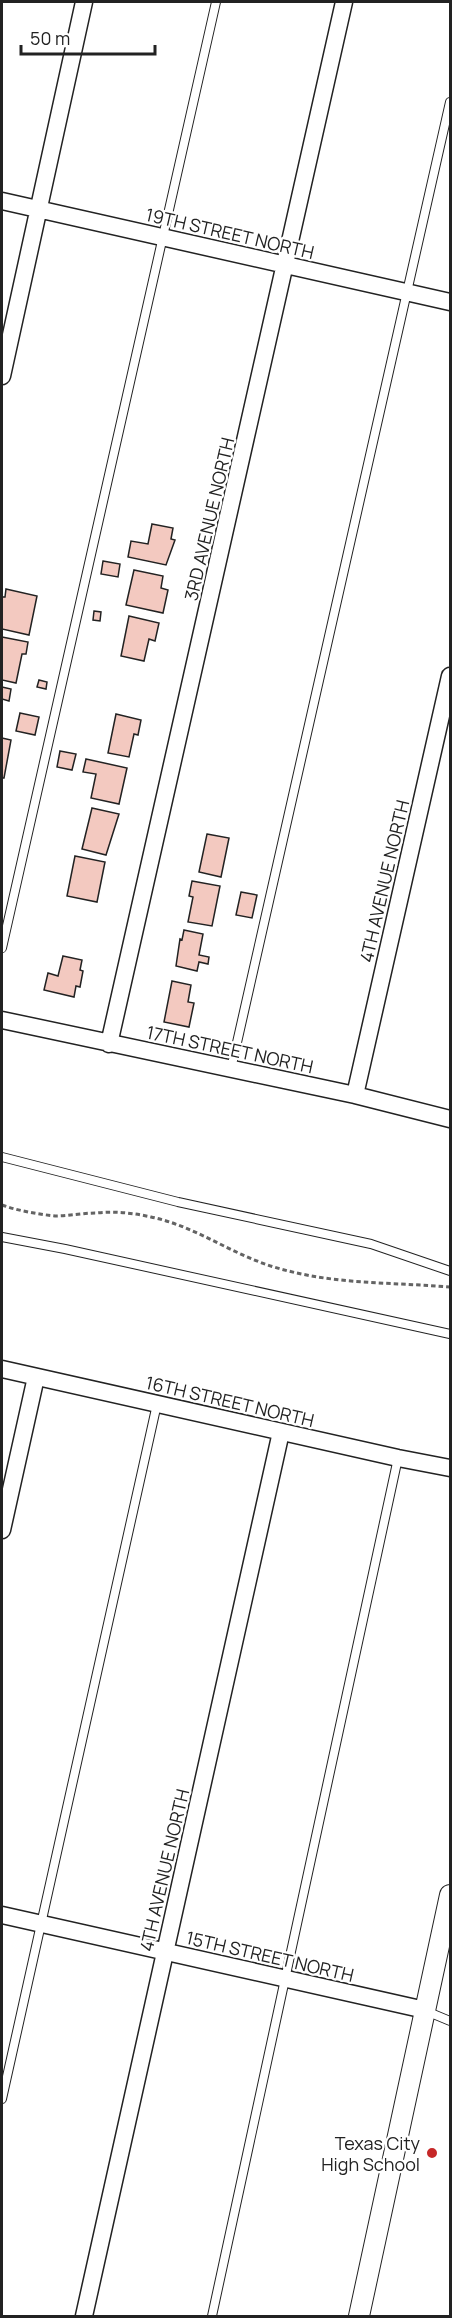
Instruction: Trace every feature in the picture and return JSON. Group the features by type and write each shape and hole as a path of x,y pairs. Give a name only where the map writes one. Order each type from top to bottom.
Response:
{"street":[{"path":"2,376 84,2"},
{"name":"3RD AVENUE NORTH","path":"109,1044 344,2"},
{"name":"19TH STREET NORTH","path":"2,201 450,302"},
{"name":"4TH AVENUE NORTH","path":"355,1095 450,676"},
{"name":"17TH STREET NORTH","path":"2,1020 355,1095 450,1119"},
{"name":"16TH STREET NORTH","path":"2,1370 450,1468"},
{"path":"2,1530 36,1377"},
{"name":"4TH AVENUE NORTH","path":"84,2316 281,1432"},
{"path":"358,2316 450,1895"},
{"name":"15TH STREET NORTH","path":"2,1915 425,2010"}],"lane":[{"path":"2,948 216,2"},
{"path":"231,1070 450,102"},
{"path":"2,1157 178,1202 371,1244 450,1271"},
{"path":"2,1237 450,1334"},
{"path":"2,2099 157,1404"},
{"path":"212,2316 398,1458"},
{"path":"425,2010 450,2021"}],"path":[{"path":"2,1205 20,1211 57,1216 99,1212 133,1213 195,1232 236,1253 272,1267 312,1277 343,1282 450,1287"}],"building":[{"path":"152,524 173,528 171,539 175,540 166,565 128,557 131,541 148,544"},
{"path":"103,561 120,564 118,577 101,574"},
{"path":"134,570 163,576 161,588 168,590 163,613 126,605"},
{"path":"6,589 37,596 29,635 2,629 2,597 5,597"},
{"path":"94,611 101,612 100,621 93,620"},
{"path":"129,616 159,623 155,641 149,639 144,661 121,656"},
{"path":"2,637 28,642 26,654 22,654 16,683 2,680"},
{"path":"39,680 47,682 46,689 37,687"},
{"path":"2,687 11,689 9,701 2,699"},
{"path":"20,713 39,717 35,735 16,731"},
{"path":"116,714 141,720 138,735 134,734 129,757 108,753"},
{"path":"2,738 11,740 4,778 2,778"},
{"path":"60,751 76,754 72,770 57,767"},
{"path":"86,759 127,768 119,804 91,798 96,774 83,772"},
{"path":"92,808 119,814 106,855 82,849"},
{"path":"207,834 229,838 221,877 199,872"},
{"path":"75,856 105,862 97,902 67,896"},
{"path":"192,881 220,886 212,926 188,922 193,897 189,896"},
{"path":"241,892 257,895 252,918 236,915"},
{"path":"184,930 203,934 199,955 209,957 208,964 199,962 197,971 176,966 180,939 182,940"},
{"path":"63,956 82,960 80,970 83,971 80,987 76,986 74,997 44,990 48,973 58,976"},
{"path":"172,981 191,985 188,1002 194,1003 189,1027 164,1022"}],"place":[{"name":"Texas City High School","path":"432,2153"}]}
